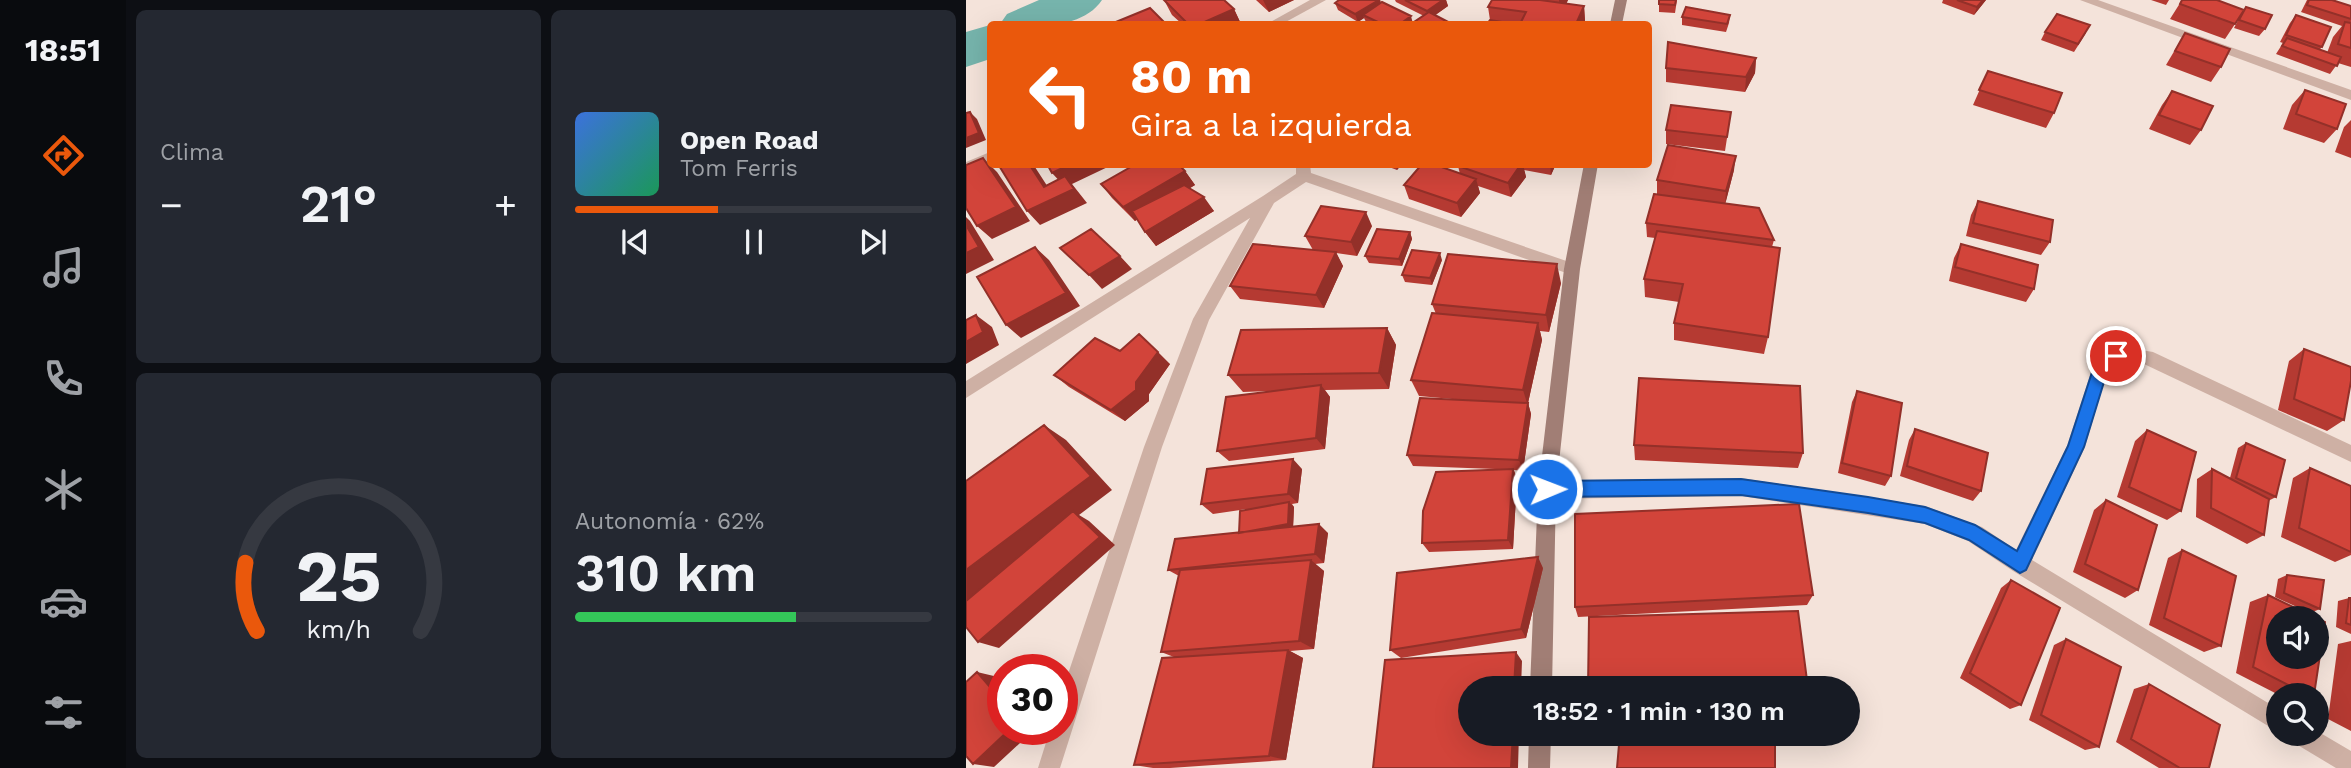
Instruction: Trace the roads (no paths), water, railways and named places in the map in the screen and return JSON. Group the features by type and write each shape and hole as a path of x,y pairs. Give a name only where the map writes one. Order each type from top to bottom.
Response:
{"street":[{"path":"1279,21 1320,0"},
{"path":"1617,21 1621,0"},
{"path":"2086,0 2351,95"},
{"path":"1301,21 1302,10"},
{"path":"966,168 987,158"},
{"path":"1541,676 1547,489 1572,269 1590,168"},
{"path":"966,390 1269,199 1304,170 1572,269"},
{"path":"1078,679 1153,447 1202,319 1269,199"},
{"path":"2020,564 2076,447 2101,365 2116,356 2131,354 2147,357 2351,454"},
{"path":"1547,489 1741,487 1925,515 1975,534 2266,714"},
{"path":"1049,768 1056,745"},
{"path":"1539,768 1540,746"},
{"path":"2321,746 2351,764"}],"waterway":[{"path":"1031,21 1079,0"},
{"path":"966,51 987,41"}]}
